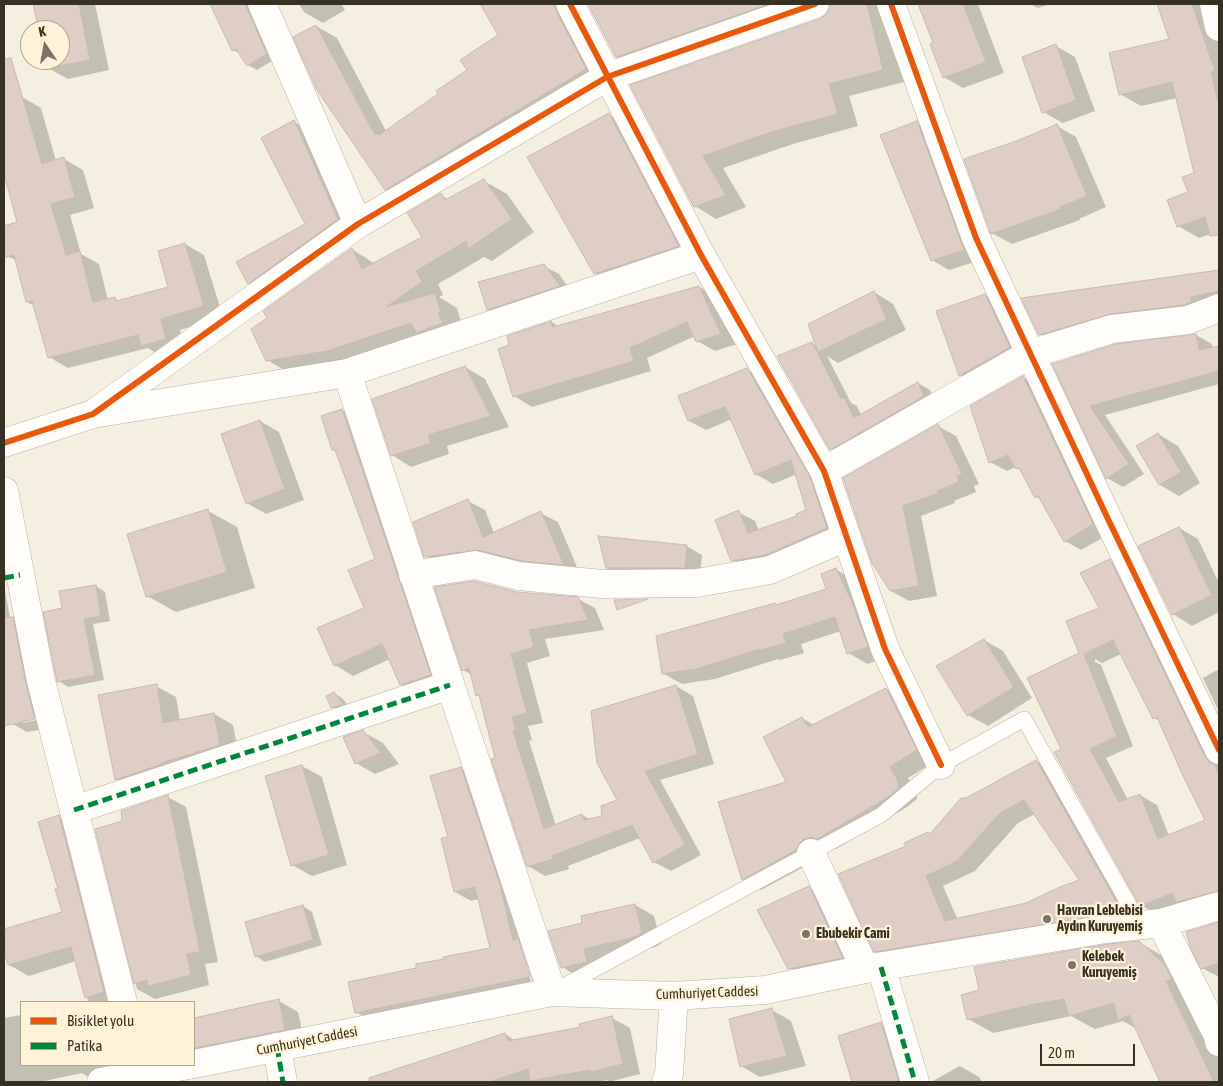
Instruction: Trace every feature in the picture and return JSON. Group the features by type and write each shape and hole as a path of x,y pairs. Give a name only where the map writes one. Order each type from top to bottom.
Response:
{"street":[{"path":"262,4 358,224"},
{"path":"570,4 701,255 824,470 885,649 940,765"},
{"path":"93,414 358,224 607,77 815,4"},
{"path":"890,4 976,238 1219,750"},
{"path":"1214,4 1219,27"},
{"path":"4,444 93,414 347,373 701,255"},
{"path":"824,470 1030,354 1112,329 1188,320 1219,308"},
{"path":"347,373 552,992"},
{"path":"4,491 12,576 41,681 123,1001"},
{"path":"413,575 475,565 519,576 602,584 697,583 770,570 846,537"},
{"path":"74,810 450,685"},
{"path":"811,853 873,968 915,1082"},
{"name":"Cumhuriyet Caddesi","path":"195,1064 552,992 674,996 765,990 873,968 1106,929 1151,924 1219,906"},
{"path":"1151,924 1218,1036 1219,1042"},
{"path":"666,1082 669,1074 674,996"},
{"path":"277,1047 283,1082"},
{"path":"101,1082 141,1069 176,1066"}],"lane":[{"path":"552,992 881,815 940,765 1024,719 1151,924"}],"building":[{"path":"33,4 79,4 90,60 70,64 70,20 37,20"},
{"path":"210,4 245,4 267,54 247,66 236,49 232,51"},
{"path":"480,4 554,4 586,69 385,190 317,90 293,37 316,25 375,135 378,133 379,135 438,94 436,91 467,70 460,60 498,35"},
{"path":"588,4 769,4 616,57"},
{"path":"830,4 867,4 883,70 829,84 838,114 771,132 703,156 726,195 694,207 630,85 820,19 827,14"},
{"path":"918,4 963,4 986,62 943,78 930,44 933,43"},
{"path":"1157,4 1192,4 1215,71 1211,72 1219,106 1219,235 1210,236 1205,217 1177,227 1167,200 1188,192 1182,177 1194,173 1172,82 1119,95 1109,53 1169,39"},
{"path":"1056,44 1076,100 1042,113 1022,57"},
{"path":"11,58 42,164 64,157 75,197 51,204 66,255 80,251 93,302 115,297 116,301 168,287 158,251 185,243 204,306 161,319 166,339 141,346 138,335 48,358 32,301 26,302 14,255 4,258 4,226 17,222 4,174 4,59"},
{"path":"609,113 679,246 594,274 527,157"},
{"path":"294,120 338,219 248,284 236,262 305,224 261,138"},
{"path":"917,121 964,250 931,261 880,135"},
{"path":"1057,124 1087,196 1060,207 1061,209 991,234 964,159 1019,140"},
{"path":"484,179 512,219 468,249 466,241 416,271 422,282 386,307 435,293 441,312 438,313 443,323 416,333 411,323 327,351 266,361 251,329 267,318 263,311 352,248 362,269 422,237 407,213 441,193 445,200"},
{"path":"544,264 560,286 487,310 478,282"},
{"path":"1219,270 1219,291 1191,297 1191,302 1184,305 1110,314 1039,335 1021,298"},
{"path":"699,286 721,334 696,342 687,322 630,348 634,361 513,397 498,349 509,345 507,336 552,321 550,322 553,327"},
{"path":"874,291 887,319 818,352 808,324"},
{"path":"985,294 1010,347 959,376 936,311"},
{"path":"1196,334 1199,350 1219,346 1219,371 1090,406 1129,464 1106,479 1052,364 1115,344"},
{"path":"812,342 841,399 844,397 854,418 918,382 924,396 830,450 777,356"},
{"path":"465,366 491,416 428,435 431,443 391,456 372,399"},
{"path":"747,368 810,477 827,528 765,555 731,561 715,520 739,510 748,533 797,516 796,514 806,510 791,460 755,475 725,407 688,421 678,396"},
{"path":"1023,376 1093,524 1064,542 1038,496 1035,498 1019,468 1016,469 1008,455 989,463 970,406"},
{"path":"342,409 431,675 400,685 382,644 334,666 317,628 364,608 348,570 375,559 335,450 332,450 321,416"},
{"path":"260,420 285,489 246,504 221,434"},
{"path":"938,424 962,474 957,476 959,482 937,491 938,493 903,506 919,586 890,591 872,563 843,478"},
{"path":"1158,433 1181,472 1159,485 1136,446"},
{"path":"468,499 483,537 541,511 564,565 522,561 478,550 424,557 413,522"},
{"path":"208,509 227,572 146,597 127,534"},
{"path":"1179,527 1212,595 1172,615 1138,546"},
{"path":"598,536 687,545 685,568 606,568"},
{"path":"1110,559 1205,757 1210,763 1215,765 1219,775 1219,891 1176,902 1173,893 1140,906 1054,752 1061,749 1027,678 1079,653 1066,621 1099,608 1080,573","holes":["1113,640 1153,719 1157,717 1205,820 1158,839 1140,794 1119,802 1090,749 1117,736 1084,654"]},
{"path":"836,568 852,602 868,647 847,654 835,617 783,634 786,643 696,669 662,674 656,636 775,603 776,605 826,589 821,574"},
{"path":"474,581 517,592 578,597 588,620 529,630 534,647 511,654 527,713 512,717 516,731 513,731 544,829 582,814 584,820 602,816 601,806 617,800 597,763 591,711 676,685 698,754 645,771 685,845 653,863 632,825 552,856 553,859 527,867 491,759 495,758 479,695 476,696 469,668 462,671 434,587"},
{"path":"96,585 101,616 84,619 95,675 57,682 43,612 62,608 59,591"},
{"path":"648,599 617,610 614,600"},
{"path":"13,617 35,719 4,726 4,618"},
{"path":"984,639 1014,687 967,716 936,666"},
{"path":"157,684 163,723 214,713 220,745 161,763 115,780 98,695"},
{"path":"886,688 917,750 890,767 898,781 898,789 888,797 817,839 812,837 804,839 796,850 742,880 718,802 786,782 763,737 802,717 808,727"},
{"path":"334,692 343,704 331,708 326,696"},
{"path":"363,730 381,753 355,764 343,737"},
{"path":"1036,760 1122,912 874,952 838,874 906,846 904,843 928,832 930,834 961,798 966,798","holes":["1024,800 1079,880 1026,903 945,921 926,876 957,861 1000,813"]},
{"path":"302,765 329,855 291,866 265,776"},
{"path":"461,767 500,885 513,940 518,938 530,976 355,1013 348,982 416,968 416,964 490,948 475,887 454,892 441,838 448,837 430,776"},
{"path":"168,795 200,952 187,954 191,975 148,986 147,980 134,984 95,829 122,821 121,811"},
{"path":"59,815 104,992 85,998 71,947 8,965 4,951 4,929 62,912 55,889 58,889 38,822"},
{"name":"Ebubekir Cami","path":"809,886 843,958 788,969 757,910"},
{"path":"635,904 642,933 635,937 584,949 587,962 561,968 548,931 582,923 581,916"},
{"path":"303,905 313,940 255,957 245,922"},
{"path":"1219,922 1219,963 1201,969 1191,949 1186,932"},
{"path":"1139,941 1164,964 1172,979 1166,981 1214,1082 1160,1082 1129,1015 1118,1020 1114,1003 1069,1016 1064,999 967,1020 961,995 979,990 974,967 1108,944"},
{"path":"279,999 285,1030 195,1048 195,1018"},
{"path":"772,1008 787,1056 740,1067 729,1019"},
{"path":"612,1016 623,1064 590,1072 590,1070 530,1081 528,1069 489,1082 370,1082 369,1078 505,1033 508,1041 580,1027 579,1024"},
{"path":"881,1022 899,1082 852,1082 838,1036"}],"marked path":[{"path":"4,578 20,575"},
{"path":"74,810 450,685"},
{"path":"881,967 915,1082"},
{"path":"277,1047 283,1082"}],"cycle path":[{"path":"570,4 701,255 824,471 885,649 941,765"},
{"path":"4,443 93,414 358,224 607,77 815,4"},
{"path":"891,4 976,238 1219,750"}],"place":[{"name":"Havran Leblebisi Aydın Kuruyemiş","path":"1047,919"},
{"name":"Ebubekir Cami","path":"806,934"},
{"name":"Kelebek Kuruyemiş","path":"1072,965"}]}
